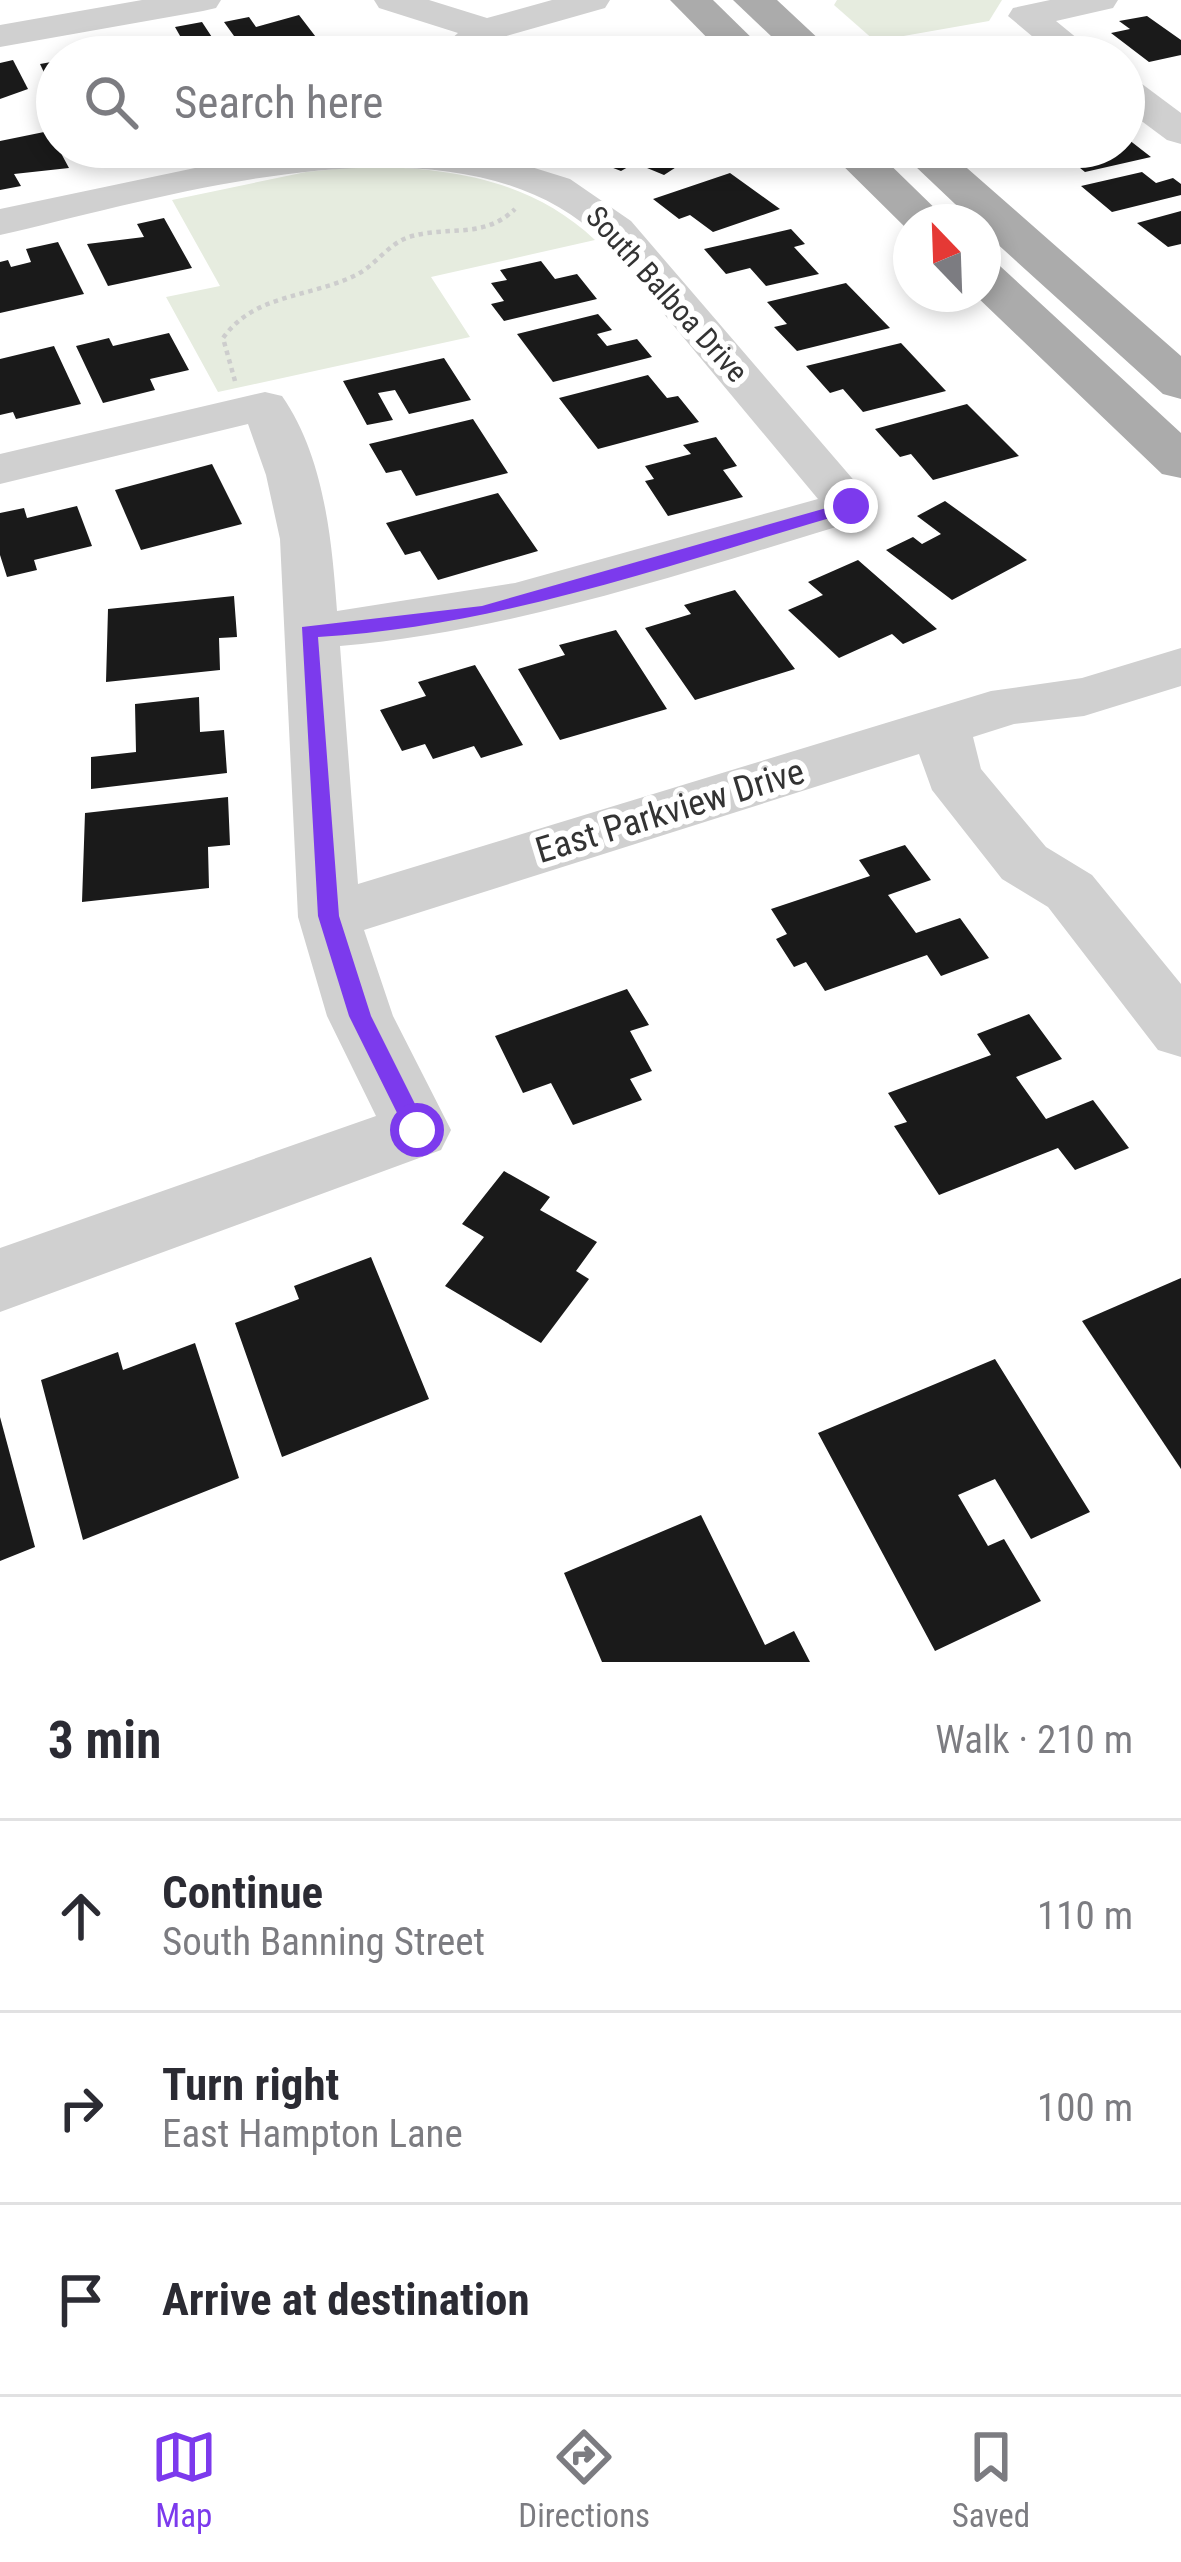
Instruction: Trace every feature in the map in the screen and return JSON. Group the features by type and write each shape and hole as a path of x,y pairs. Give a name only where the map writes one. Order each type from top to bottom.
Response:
{"main road":[{"path":"690,0 728,36"},
{"path":"753,0 793,36"},
{"path":"868,168 907,204"},
{"path":"940,168 1181,383"},
{"path":"1001,293 1181,462"}],"street":[{"path":"0,36 203,0"},
{"path":"392,0 486,30 592,0"},
{"path":"478,36 499,11 526,0"},
{"path":"1053,36 1026,16 1100,0"},
{"path":"1145,105 1181,132"},
{"name":"South Balboa Drive","path":"0,222 263,168"},
{"name":"South Balboa Drive","path":"309,631 380,627 482,611 851,506 616,230 585,201 524,176 486,168"},
{"path":"0,470 249,399 291,475 306,539 328,916 360,1016 417,1130 0,1280"},
{"name":"East Parkview Drive","path":"1011,705 1062,667 1181,630"},
{"name":"East Parkview Drive","path":"328,916 1011,705 1084,697 1181,668"},
{"path":"942,728 952,776 1024,863 1070,891 1181,1031"}],"path":[{"path":"249,399 236,383 223,338 238,320 308,289 358,274 404,239 488,228 511,215 520,201"}],"shaded area":[{"path":"837,0 1002,0 989,21 904,36 869,36 834,5"},
{"path":"421,169 484,180 543,202 595,240 431,277 470,337 218,392 166,297 220,286 172,200 306,172"}],"building":[{"path":"299,15 315,36 234,36 224,22 249,17 256,27"},
{"path":"1147,16 1181,40 1181,55 1149,62 1145,36 1111,33 1130,29 1119,21"},
{"path":"202,22 211,36 180,36 175,27"},
{"path":"13,60 28,89 0,99 0,63"},
{"path":"36,134 36,168 69,168 14,174 21,186 0,190 0,141"},
{"path":"647,168 675,168 664,175"},
{"path":"1142,172 1156,183 1173,178 1181,184 1181,195 1112,212 1081,186"},
{"path":"730,173 780,209 713,232 690,215 679,219 653,199"},
{"path":"1181,211 1181,244 1168,247 1137,223"},
{"path":"164,218 192,268 108,286 87,244 144,237 137,224"},
{"path":"791,229 805,244 794,247 819,274 766,286 750,268 726,274 704,249"},
{"path":"58,242 84,294 0,313 0,262 8,260 11,267 31,262 26,249"},
{"path":"541,261 555,279 577,274 597,299 504,321 491,304 504,301 491,283 507,280 500,270"},
{"path":"846,283 890,328 797,351 774,327 787,324 767,302"},
{"path":"598,314 612,330 597,334 607,346 637,339 652,357 553,382 517,334"},
{"path":"169,333 189,370 150,379 155,390 103,403 76,346 109,338 113,346"},
{"path":"901,343 946,391 863,412 843,389 830,393 806,366"},
{"path":"54,346 81,404 16,419 13,412 0,415 0,359"},
{"path":"444,358 471,400 409,414 395,390 378,393 393,420 367,425 343,381"},
{"path":"648,375 667,398 678,396 699,422 598,449 559,398"},
{"path":"967,404 1019,456 933,480 911,454 900,457 875,429"},
{"path":"473,419 508,473 416,496 401,470 386,473 369,444"},
{"path":"716,437 737,466 723,470 743,497 668,516 645,481 654,479 645,466 691,454 683,445"},
{"path":"212,464 242,524 141,550 115,490"},
{"path":"498,493 538,551 438,580 420,551 405,555 386,523"},
{"path":"945,501 1027,560 952,600 886,550 913,537 922,544 941,534 917,516"},
{"path":"77,506 92,546 34,560 37,570 7,577 0,555 0,513 24,508 27,518"},
{"path":"858,560 937,629 903,644 892,634 839,658 788,610 823,595 808,582"},
{"path":"735,590 795,669 695,700 645,628 691,614 684,605"},
{"path":"234,596 237,637 219,638 220,670 106,682 108,609"},
{"path":"616,630 667,709 560,740 518,669 565,655 559,645"},
{"path":"475,665 523,745 481,758 474,746 433,759 425,744 402,751 380,710 426,696 418,682"},
{"path":"199,697 200,732 224,730 227,773 91,789 91,757 136,752 135,704"},
{"path":"228,797 230,845 208,847 209,888 82,902 85,813"},
{"path":"905,845 931,880 888,895 916,933 960,918 989,958 941,976 927,955 825,991 806,962 794,967 776,939 787,934 771,909 870,876 859,860"},
{"path":"627,989 649,1025 630,1031 652,1071 630,1079 642,1100 573,1125 551,1083 523,1093 495,1036"},
{"path":"1029,1014 1062,1059 1016,1077 1046,1119 1093,1100 1129,1148 1075,1170 1058,1148 939,1195 894,1126 907,1122 888,1093 991,1055 977,1034"},
{"path":"504,1171 550,1197 540,1210 597,1242 576,1271 589,1279 541,1343 445,1286 484,1237 462,1224"},
{"path":"371,1257 429,1399 282,1457 235,1323 299,1299 294,1286"},
{"path":"1181,1278 1181,1469 1082,1321"},
{"path":"195,1343 239,1478 83,1540 41,1380 118,1352 123,1370"},
{"path":"995,1359 1090,1512 1031,1539 995,1479 958,1495 988,1546 1004,1539 1041,1601 935,1651 818,1433"},
{"path":"0,1417 35,1547 0,1561"},
{"path":"701,1515 765,1645 794,1631 810,1662 602,1662 564,1573"}],"route":[{"path":"417,1130 360,1016 328,916 309,631 380,627 482,611 851,506"}]}
